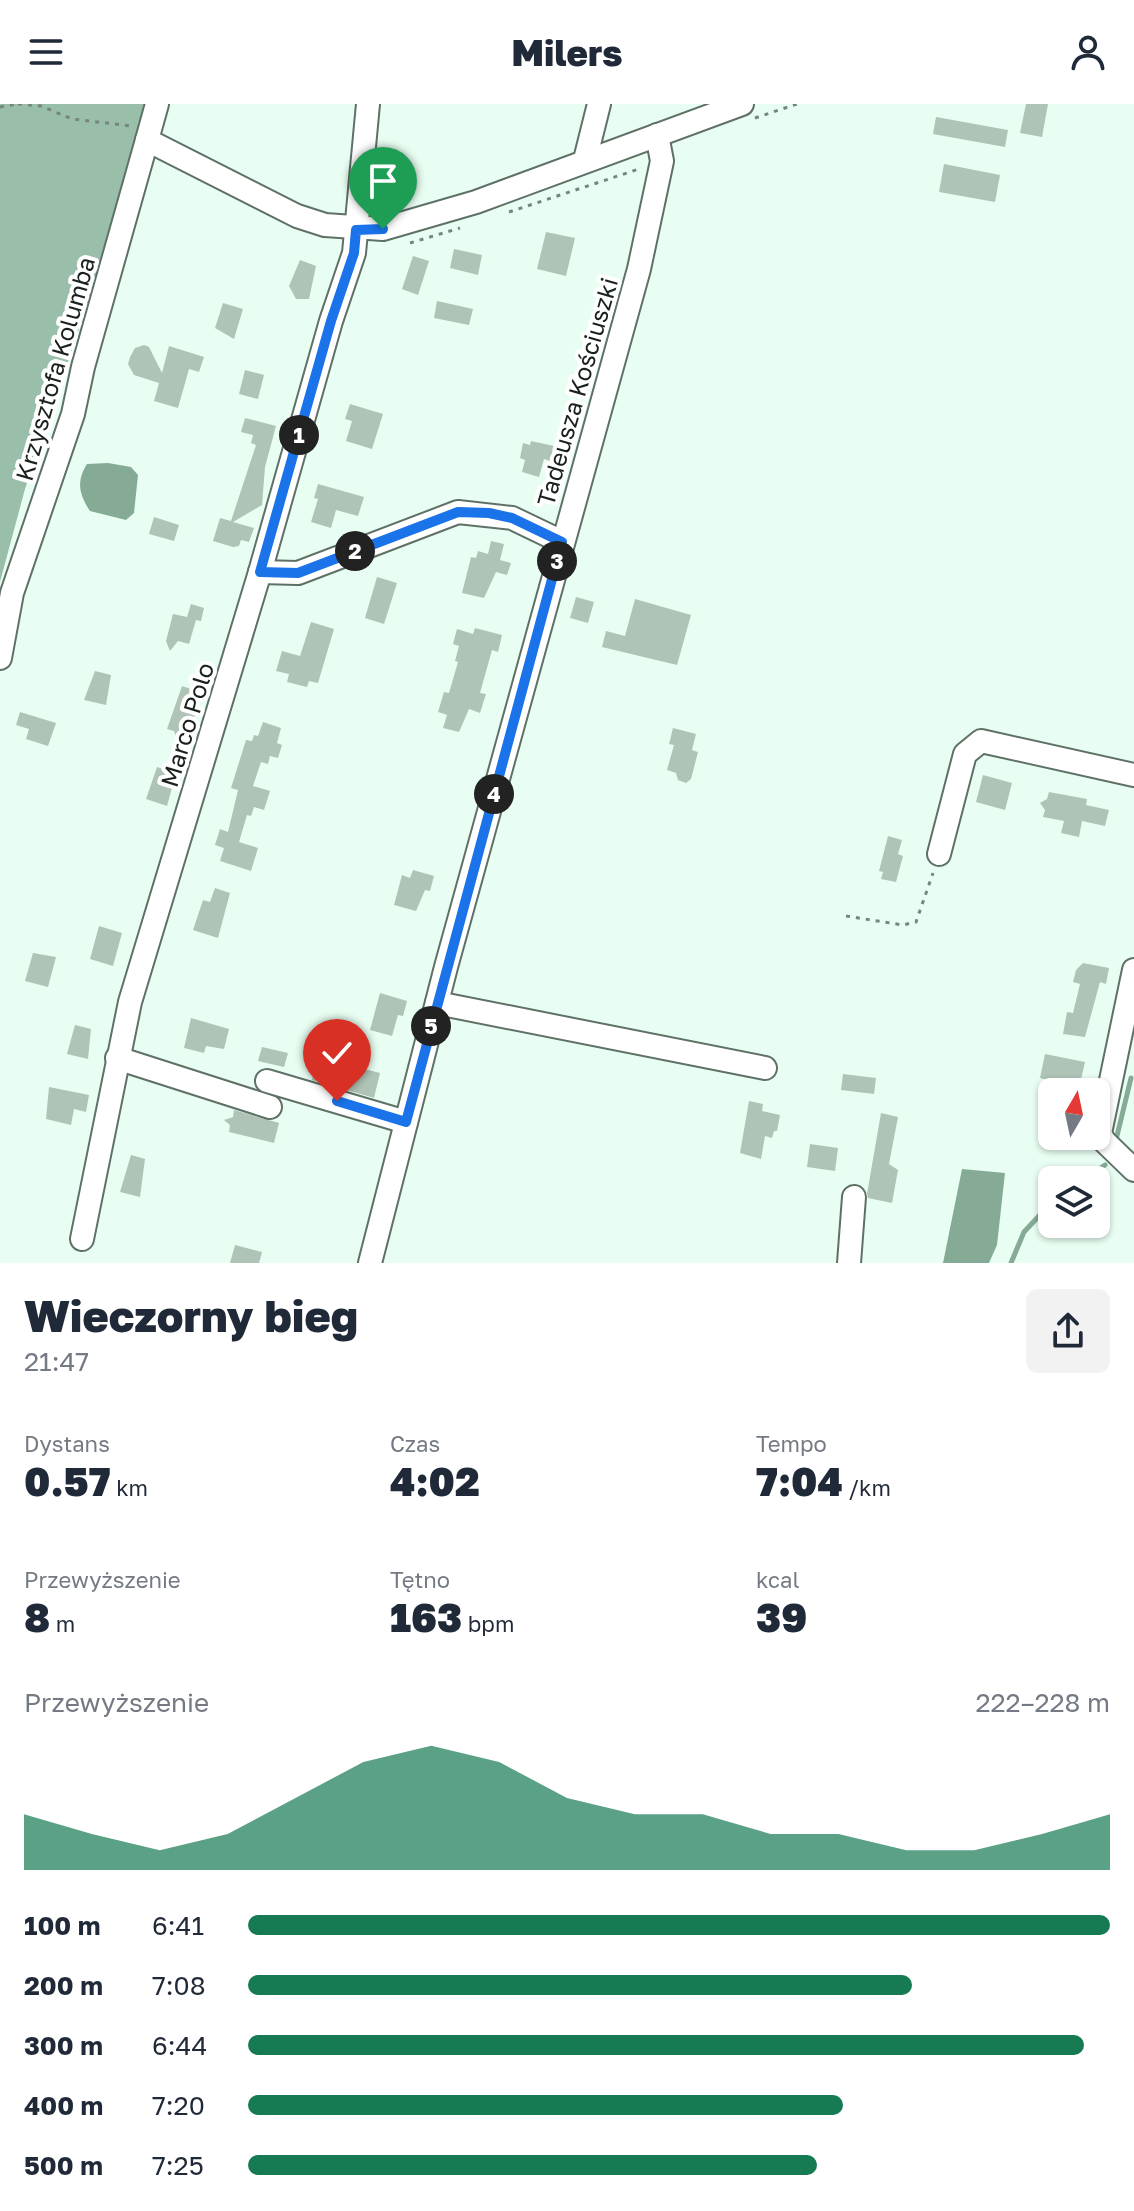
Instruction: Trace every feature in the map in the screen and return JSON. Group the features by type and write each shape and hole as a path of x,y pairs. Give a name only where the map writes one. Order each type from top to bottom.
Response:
{"street":[{"name":"Krzysztofa Kolumba","path":"0,658 12,593 73,414 83,367 157,104"},
{"name":"Marco Polo","path":"82,1239 130,1002 260,572 331,321 354,253 368,104"},
{"path":"585,160 599,104"},
{"path":"147,140 297,216 356,230 415,222 742,104"},
{"name":"Tadeusza Kościuszki","path":"370,1263 437,1003 639,269 662,161 657,135"},
{"path":"260,572 298,573 458,512 489,513 512,518 562,542"},
{"path":"939,854 965,754 981,741 1134,775"},
{"path":"1134,970 1100,1133 1104,1141 1134,1170"},
{"path":"437,1003 765,1068"},
{"path":"117,1058 270,1107"},
{"path":"267,1081 406,1122"},
{"path":"849,1263 854,1197"}],"path":[{"path":"0,107 17,104 41,106 72,119 138,127 147,140"},
{"path":"846,916 903,925 916,922 939,854"}],"shaded area":[{"path":"0,104 145,104 127,187 25,489 0,582"},
{"path":"108,463 131,467 138,475 134,513 126,520 90,511 81,494 81,476 87,464"},
{"path":"962,1169 1005,1173 997,1245 989,1263 943,1263"}],"building":[{"path":"1026,104 1048,104 1042,137 1020,133"},
{"path":"936,117 1008,130 1005,147 933,134"},
{"path":"944,164 1000,175 995,202 939,192"},
{"path":"546,232 575,238 566,276 537,269"},
{"path":"454,249 482,255 478,275 450,268"},
{"path":"413,256 429,261 418,295 402,289"},
{"path":"300,260 316,266 309,299 296,299 289,286"},
{"path":"437,301 473,309 469,325 434,318"},
{"path":"223,303 243,309 234,339 215,328"},
{"path":"169,346 204,357 199,372 189,369 178,408 154,401 159,383 134,375 128,364 135,348 149,347 162,373"},
{"path":"245,370 264,375 258,399 239,394"},
{"path":"350,404 383,414 372,449 346,441 352,421 345,419"},
{"path":"245,418 276,426 265,467 262,505 233,522 254,528 249,542 241,540 239,546 233,547 213,541 220,518 231,521 256,445 251,443 253,435 241,432"},
{"path":"531,441 554,446 550,461 544,459 539,477 522,472 525,460 520,458 523,443 530,445"},
{"path":"318,484 364,497 358,516 336,510 331,528 311,522 318,499 314,498"},
{"path":"154,517 179,525 174,541 149,534"},
{"path":"491,541 504,544 500,560 511,563 507,575 496,572 484,598 462,593 471,557 476,558 478,551 488,554"},
{"path":"377,577 397,583 384,624 365,618"},
{"path":"576,597 594,602 588,623 570,618"},
{"path":"635,599 691,615 677,665 602,647 606,631 625,636"},
{"path":"191,604 204,608 201,621 196,620 189,644 178,641 170,651 166,641 173,614 187,617"},
{"path":"311,622 334,629 318,683 309,681 307,687 287,682 289,674 276,671 282,651 300,656"},
{"path":"475,628 502,635 498,652 492,650 480,693 486,694 480,713 469,709 459,732 443,728 447,715 438,712 444,692 449,693 458,662 455,661 459,646 453,644 457,629 473,634"},
{"path":"95,671 111,675 106,705 84,700"},
{"path":"182,686 197,691 193,706 197,707 189,736 176,736 174,731 167,729"},
{"path":"20,712 56,723 48,746 26,739 29,729 16,725"},
{"path":"263,722 281,728 277,743 282,745 278,758 270,756 268,764 261,762 253,786 270,791 264,810 254,807 251,816 247,815 239,842 258,848 251,871 220,861 224,848 215,845 220,829 228,832 238,790 231,788 246,740 252,741 254,735 258,736"},
{"path":"673,728 696,734 692,750 698,752 691,779 686,783 678,780 676,773 667,770 674,745 669,744"},
{"path":"157,767 176,773 167,806 146,799"},
{"path":"983,775 1012,783 1005,810 976,802"},
{"path":"1049,792 1087,799 1086,805 1109,810 1105,826 1082,821 1079,837 1061,833 1064,821 1043,817 1045,810 1040,803 1047,799"},
{"path":"888,836 902,840 898,854 903,856 896,882 881,879 883,872 879,871"},
{"path":"413,870 434,876 430,891 425,890 416,911 394,905 402,875 410,878"},
{"path":"215,888 230,893 218,938 193,930 203,900 210,902"},
{"path":"99,926 122,933 113,966 90,959"},
{"path":"33,953 56,957 48,987 25,981"},
{"path":"1083,963 1109,968 1106,984 1100,982 1085,1037 1063,1034 1067,1012 1073,1013 1080,984 1073,982 1076,970"},
{"path":"380,993 407,1001 403,1016 398,1015 392,1036 370,1030"},
{"path":"191,1018 229,1029 224,1049 206,1046 204,1053 184,1048"},
{"path":"75,1025 91,1029 88,1059 67,1054"},
{"path":"343,1040 360,1045 353,1066 380,1073 374,1098 312,1080 318,1056 336,1061"},
{"path":"262,1047 288,1053 284,1067 258,1061"},
{"path":"1045,1054 1085,1062 1081,1078 1040,1078"},
{"path":"843,1074 876,1078 874,1094 841,1090"},
{"path":"49,1087 89,1095 86,1112 74,1109 71,1125 46,1119"},
{"path":"749,1101 763,1104 762,1111 780,1115 777,1131 774,1131 772,1138 765,1136 761,1159 740,1153"},
{"path":"234,1110 279,1123 274,1143 229,1132 230,1125 224,1120 233,1117"},
{"path":"881,1113 898,1117 889,1164 898,1170 892,1203 868,1198 867,1194"},
{"path":"810,1144 838,1148 835,1171 807,1167"},
{"path":"131,1155 145,1159 140,1197 120,1192"},
{"path":"235,1245 262,1252 259,1263 230,1263"}],"waterway":[{"path":"1116,1140 1131,1078"},
{"path":"1011,1263 1024,1232 1038,1217"}],"route":[{"path":"337,1101 406,1122 562,542 512,518 489,513 458,512 298,573 260,572 331,321 354,253 356,230 383,229"}]}
